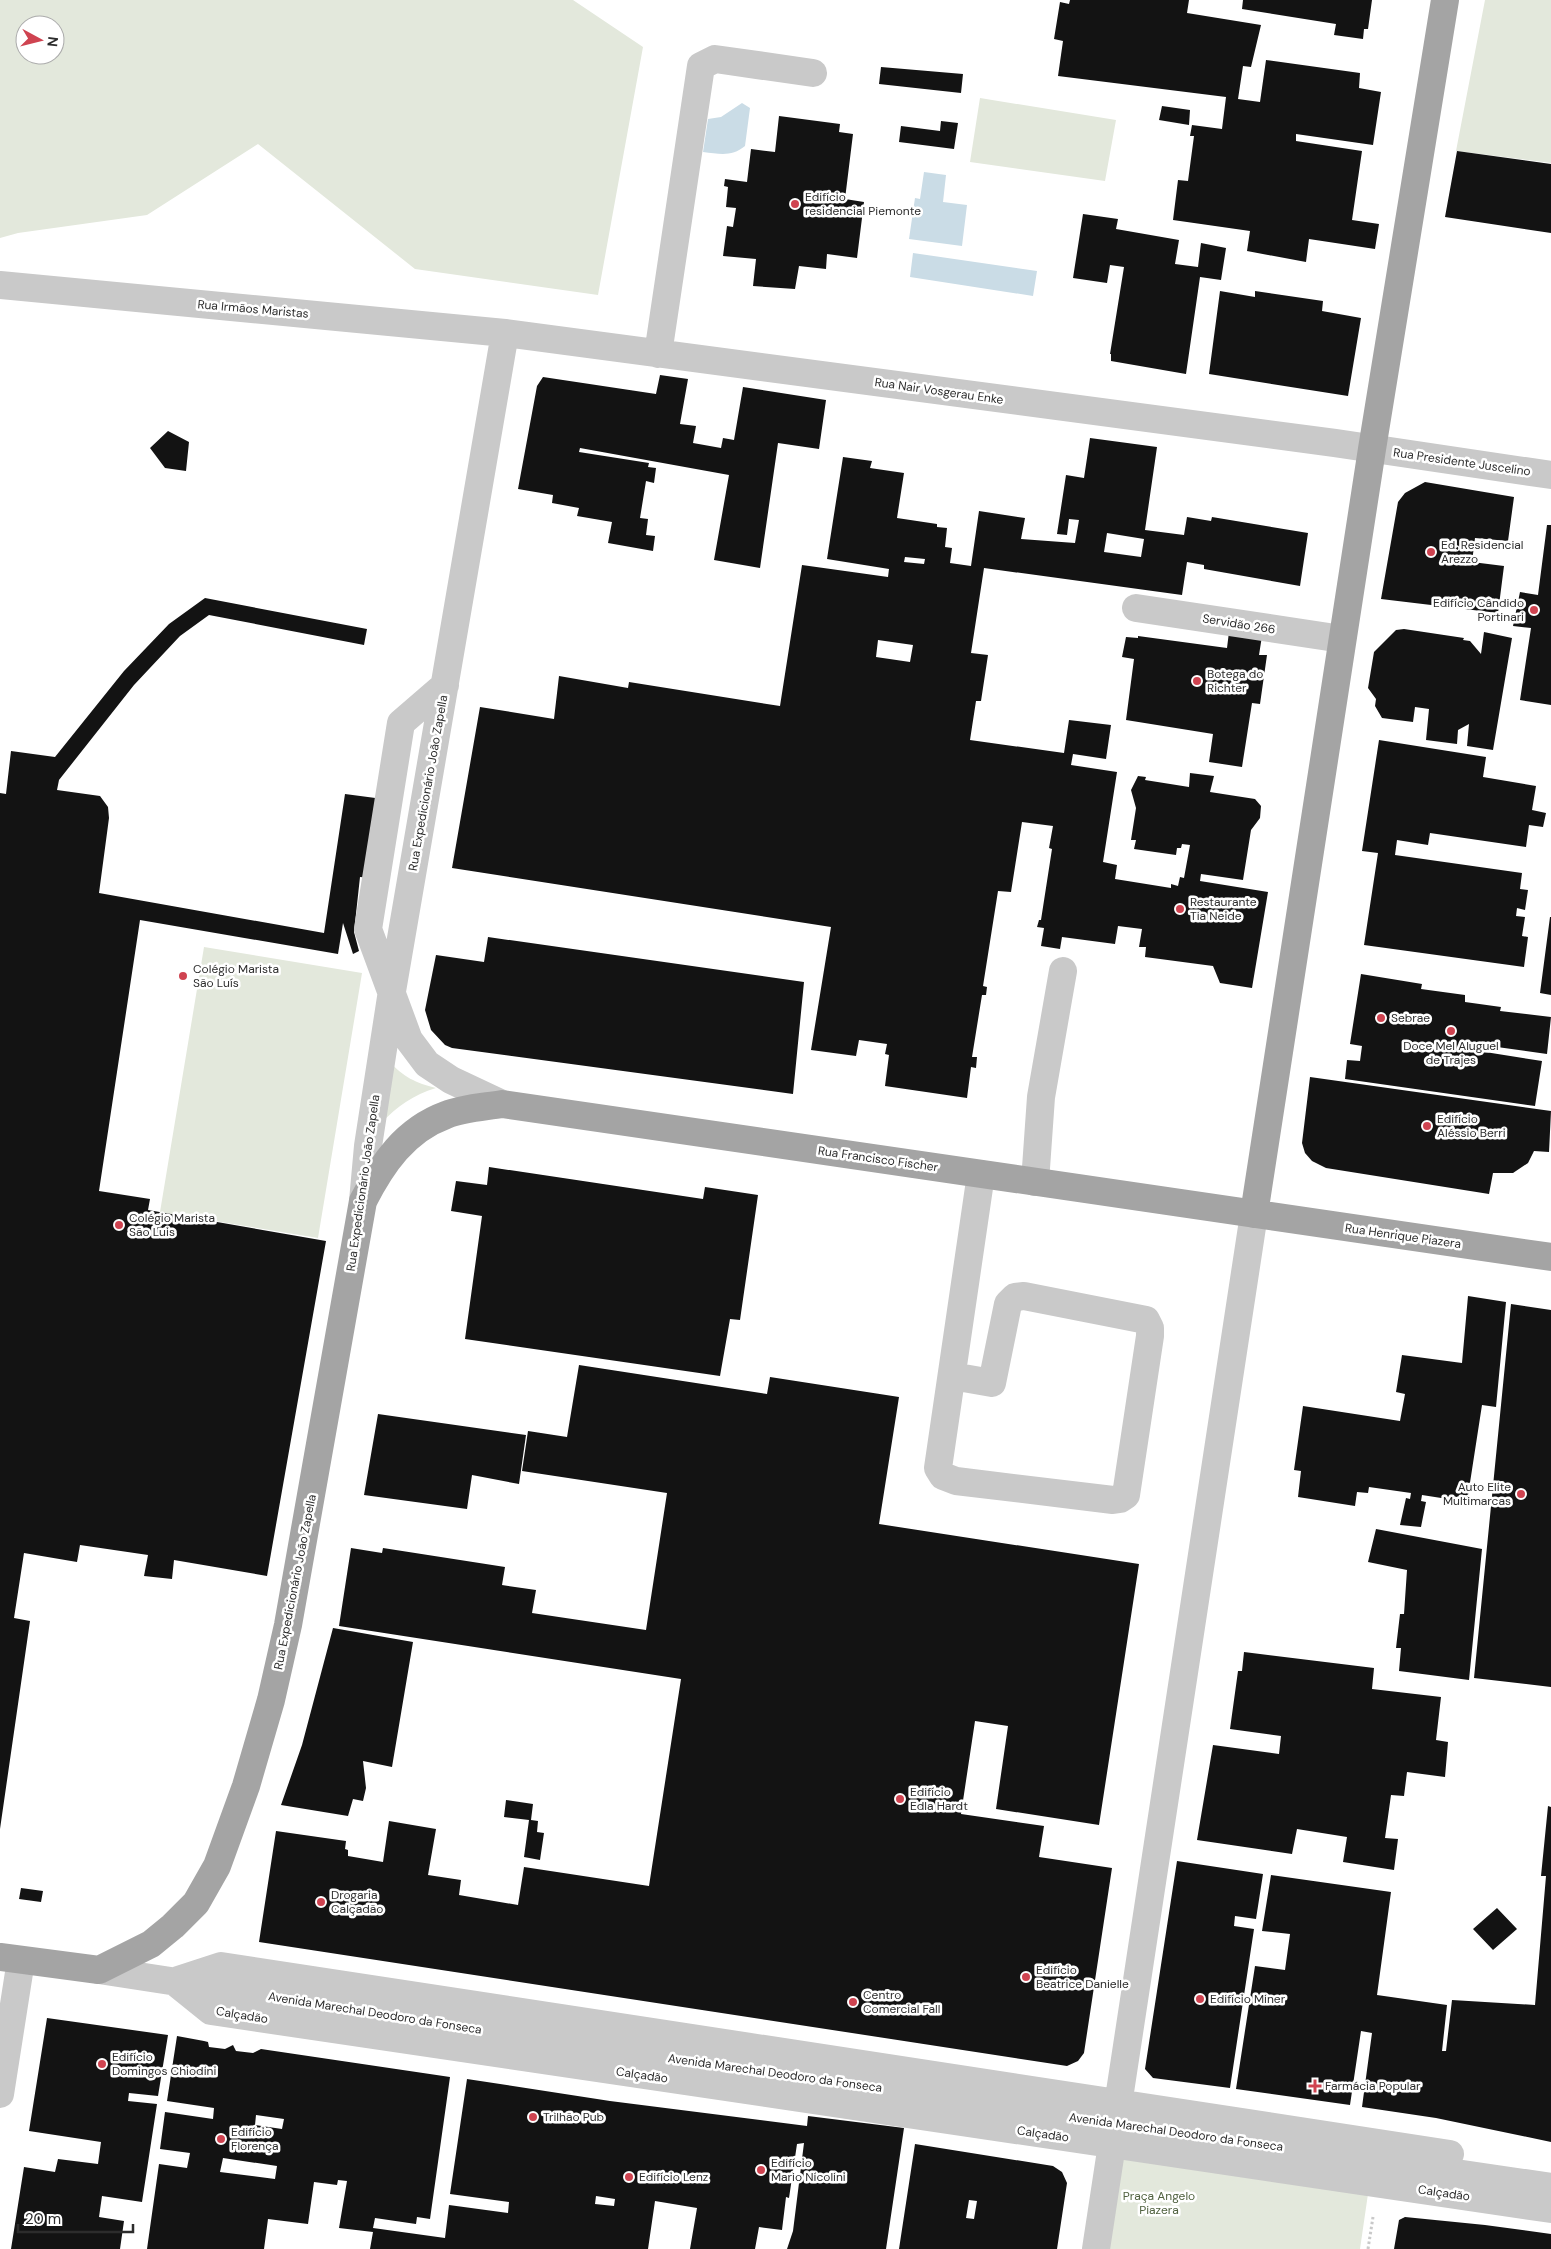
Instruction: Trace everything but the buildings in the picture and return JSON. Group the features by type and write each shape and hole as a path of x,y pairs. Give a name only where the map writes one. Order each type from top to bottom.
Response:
{"main road":[{"path":"1254,1214 1342,639 1445,0"},
{"name":"Rua Francisco Fischer","path":"363,1201 378,1172 392,1153 416,1129 446,1114 502,1104 1254,1214"},
{"name":"Rua Expedicionário João Zapella","path":"99,1970 151,1944 196,1903 217,1866 246,1786 271,1700 288,1625 363,1201"},
{"name":"Rua Henrique Piazera","path":"1254,1214 1551,1257"},
{"name":"Avenida Marechal Deodoro da Fonseca","path":"10,1959 99,1970"}],"street":[{"path":"658,354 701,66 715,59 813,73"},
{"name":"Rua Irmãos Maristas","path":"0,285 505,332"},
{"name":"Rua Nair Vosgerau Enke","path":"505,332 1372,449"},
{"name":"Rua Expedicionário João Zapella","path":"363,1201 368,1146 392,991 505,332"},
{"name":"Rua Presidente Juscelino","path":"1372,449 1551,475"},
{"name":"Servidão 266","path":"1136,608 1342,639"},
{"name":"Rua Francisco Fischer","path":"445,685 402,723 368,929 410,1040 427,1064 451,1080 502,1104"},
{"path":"1035,1182 1041,1097 1063,971"},
{"path":"952,1376 992,1383 1008,1304 1015,1297 1024,1296 1146,1320 1150,1328 1150,1336 1126,1495 1120,1499 1113,1500 956,1481 944,1476 938,1468 980,1174"},
{"path":"1096,2249 1254,1214"},
{"path":"0,2094 10,1959"},
{"name":"Avenida Marechal Deodoro da Fonseca","path":"99,1970 299,2002 1551,2187"},
{"path":"1116,2124 1551,2169"},
{"name":"Calçadão","path":"1116,2124 1551,2209"}],"green space":[{"path":"0,0 573,0 643,47 598,295 415,269 258,144 147,215 18,233 0,238"},
{"path":"1485,0 1551,0 1551,163 1456,151"},
{"path":"980,98 1116,120 1105,181 970,162"},
{"path":"204,947 362,973 318,1238 160,1212"},
{"path":"389,1061 410,1079 436,1088 406,1102 381,1123"},
{"name":"Praça Angelo Piazera","path":"1118,2151 1369,2187 1360,2249 1104,2249"}],"water":[{"path":"742,103 750,108 745,146 730,153 703,152 708,119 721,117"},
{"path":"924,172 946,175 943,202 967,205 962,246 909,239 915,198 920,199"},
{"path":"913,253 1037,271 1033,296 910,277"}],"place":[{"name":"Edifício residencial Piemonte","path":"795,204"},
{"name":"Ed. Residencial Arezzo","path":"1431,552"},
{"name":"Edifício Cândido Portinari","path":"1534,610"},
{"name":"Botega do Richter","path":"1197,681"},
{"name":"Restaurante Tia Neide","path":"1180,909"},
{"name":"Colégio Marista São Luís","path":"183,976"},
{"name":"Sebrae","path":"1381,1018"},
{"name":"Doce Mel Aluguel de Trajes","path":"1451,1031"},
{"name":"Edifício Aléssio Berri","path":"1427,1126"},
{"name":"Colégio Marista São Luis","path":"119,1225"},
{"name":"Auto Elite Multimarcas","path":"1521,1494"},
{"name":"Edifício Edla Hardt","path":"900,1799"},
{"name":"Drogaria Calçadão","path":"321,1902"},
{"name":"Edifício Beatrice Danielle","path":"1026,1977"},
{"name":"Edifício Miner","path":"1200,1999"},
{"name":"Centro Comercial Fall","path":"853,2002"},
{"name":"Edifício Domingos Chiodini","path":"102,2064"},
{"name":"Farmácia Popular","path":"1315,2086"},
{"name":"Trilhão Pub","path":"533,2117"},
{"name":"Edifício Florença","path":"221,2139"},
{"name":"Edifício Mario Nicolini","path":"761,2170"},
{"name":"Edifício Lenz","path":"629,2177"}]}
